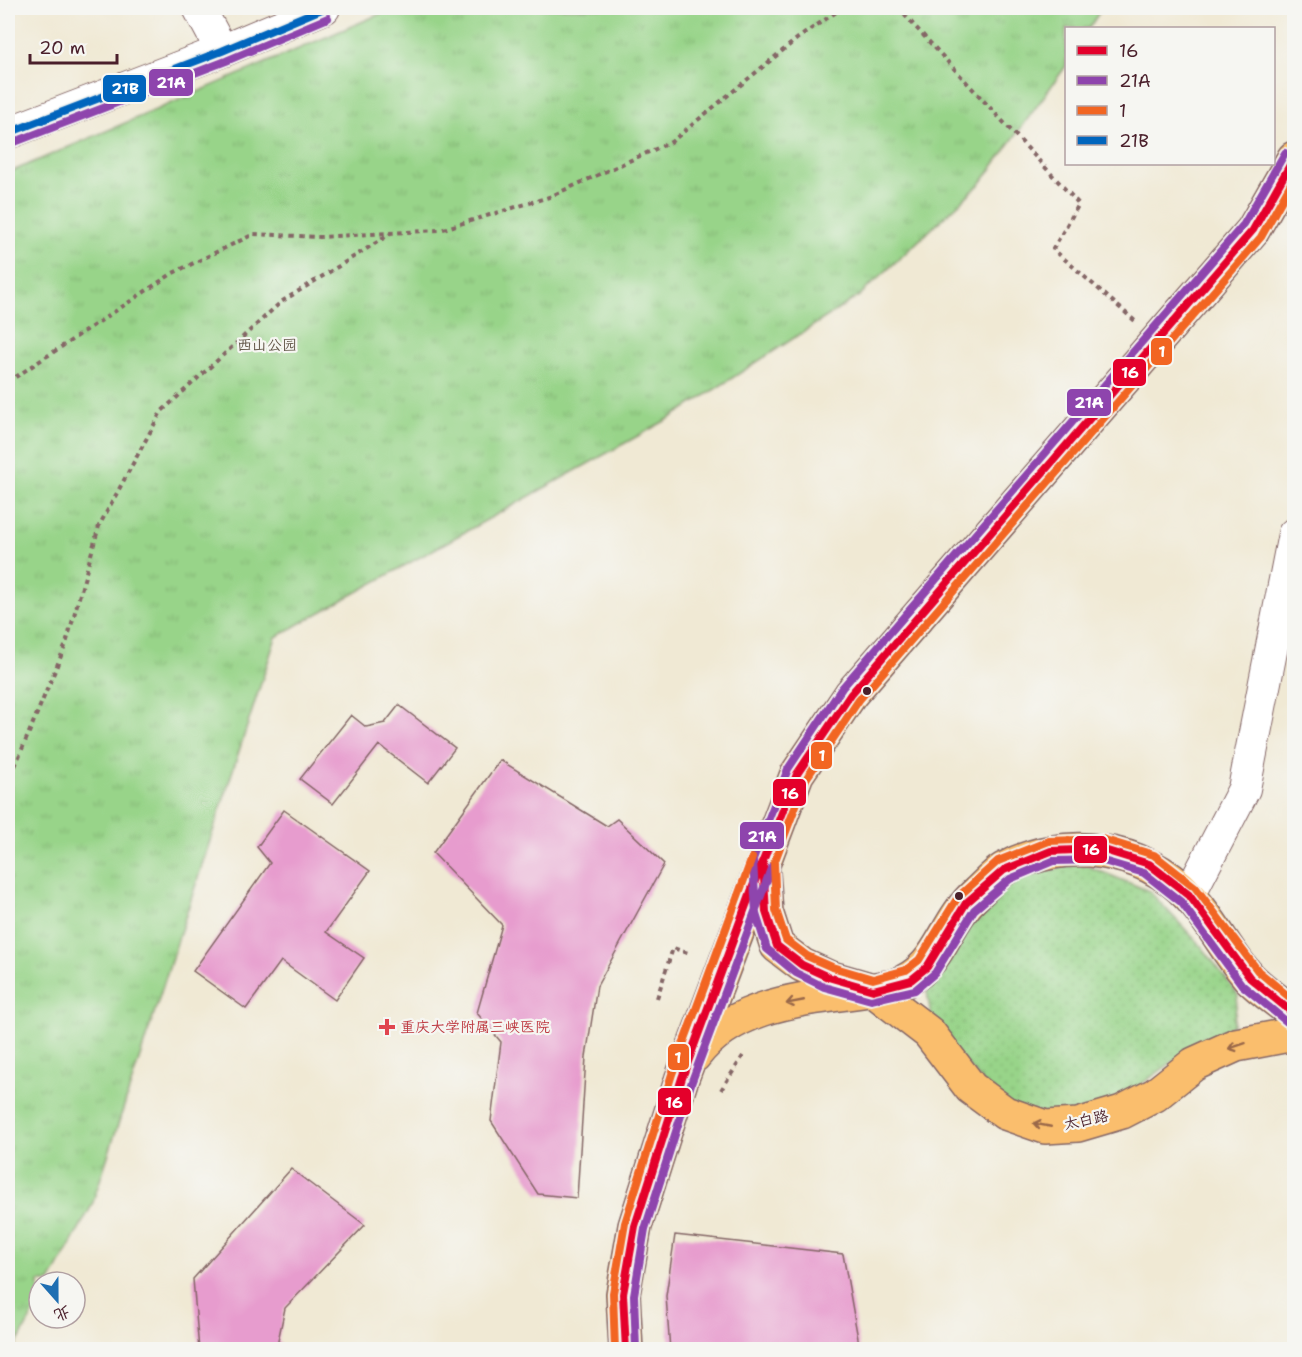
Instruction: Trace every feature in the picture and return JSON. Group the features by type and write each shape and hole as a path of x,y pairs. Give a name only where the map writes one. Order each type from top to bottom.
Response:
{"main road":[{"path":"626,1350 623,1294 635,1226 687,1065 797,774 850,694 1253,230 1294,158"},
{"path":"687,1065 716,1032 750,1012 873,990 911,980 927,967 966,903 1004,870 1051,851 1101,849 1149,864 1189,895 1250,978 1294,1014"},
{"name":"太白路","path":"763,861 766,912 777,946 802,965 828,977 873,990 929,1033 971,1088 1005,1113 1045,1127 1078,1125 1122,1112 1155,1095 1194,1064 1236,1045 1294,1034"}],"street":[{"path":"199,8 222,51"},
{"path":"8,133 222,51 324,8"},
{"path":"1189,895 1244,789 1294,534"}],"path":[{"path":"8,382 173,273 254,234 320,237 440,230 549,197 670,142 798,38 842,8"},
{"path":"898,8 1078,204 1053,249 1157,340"},
{"path":"8,783 66,644 99,526 162,412 281,302 393,233"},
{"path":"657,998 673,948 688,953"},
{"path":"721,1089 745,1053"}],"green space":[{"name":"西山公园","path":"394,8 1102,8 1090,27 1065,27 1065,67 981,183 859,296 672,417 276,637 92,1205 57,1270 27,1270 27,1325 14,1349 8,1349 8,173"},
{"path":"1080,863 1149,891 1203,948 1238,995 1233,1025 1184,1054 1110,1106 1052,1116 1002,1103 933,1028 927,991 957,935 1009,880"}],"building":[{"path":"399,705 455,748 428,783 379,745 333,804 300,779 351,715 366,727 385,723"},
{"path":"500,760 607,826 617,819 664,864 597,986 586,1057 577,1198 538,1194 491,1121 501,1042 477,1013 502,925 433,853"},
{"path":"284,810 370,871 326,932 364,958 335,1000 281,961 246,1009 193,971 270,863 257,847"},
{"path":"291,1169 365,1225 285,1308 278,1341 287,1350 199,1350 193,1279"},
{"path":"675,1235 843,1254 860,1350 670,1350 666,1296"}],"transit line":[{"name":"21B","path":"8,133 222,51 324,8"},
{"name":"21A","path":"12,143 226,61 328,18"},
{"name":"21A","path":"1285,153 1244,224 842,688 788,769 753,859 756,914 767,949 796,973 824,987 871,1000 915,990 935,973 974,910 1010,879 1053,861 1100,860 1144,873 1181,902 1242,985 1287,1022"},
{"name":"16","path":"1294,158 1253,230 851,694 797,774 763,861 766,912 777,946 802,965 828,977 873,990 911,980 927,967 966,903 1004,870 1051,851 1101,849 1149,864 1189,895 1250,978 1294,1014"},
{"name":"1","path":"1294,178 1261,237 859,700 806,779 774,863 776,910 786,940 807,956 832,967 873,979 906,970 919,960 958,897 998,861 1049,841 1102,839 1154,855 1195,887 1258,971 1294,1001"},
{"name":"1","path":"615,1350 613,1293 625,1223 672,1074 752,858"},
{"name":"16","path":"626,1350 623,1294 635,1226 682,1078 762,862"},
{"name":"21A","path":"636,1349 634,1295 645,1229 692,1081 772,866"}],"place":[{"name":"重庆大学附属三峡医院","path":"387,1027"}]}
